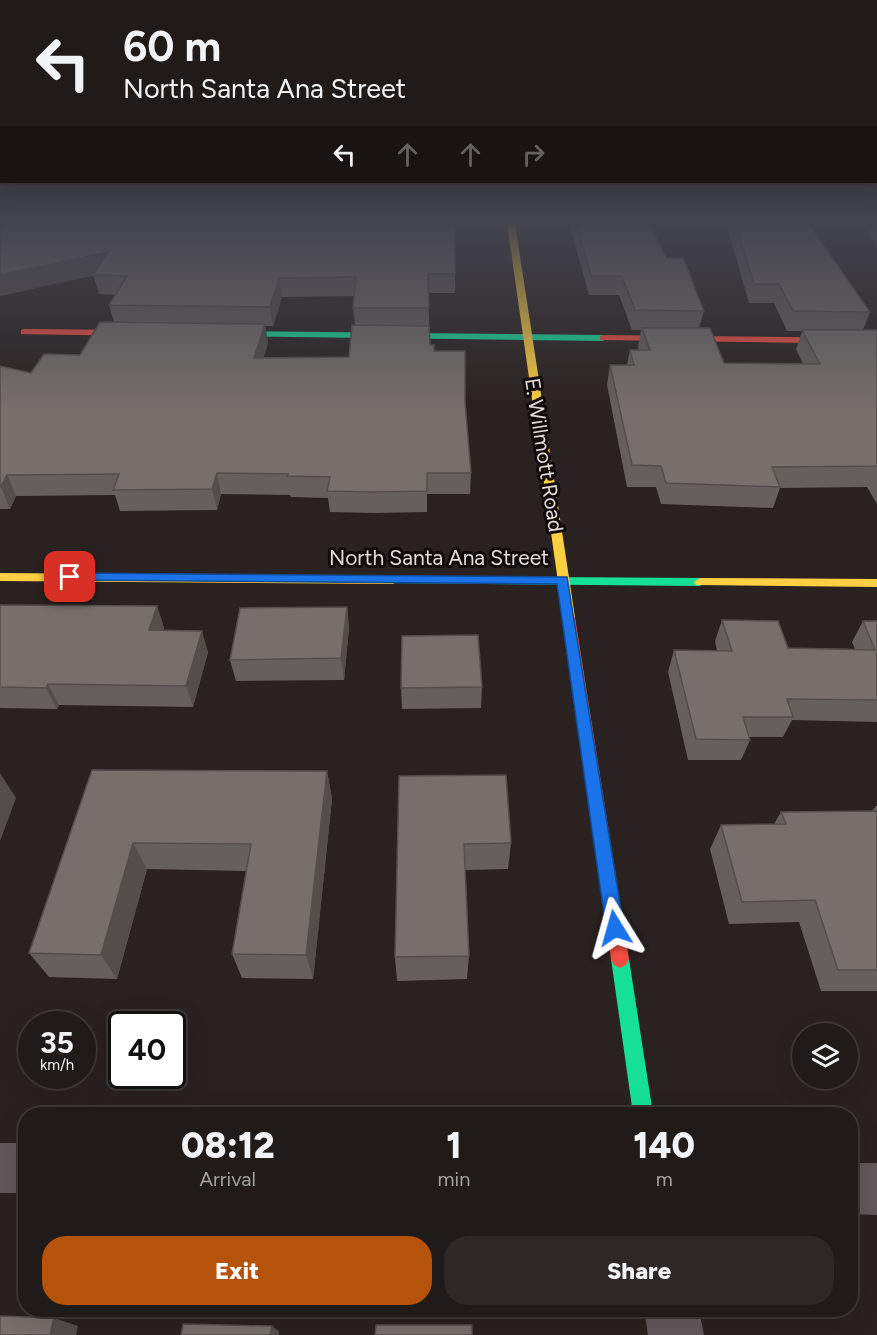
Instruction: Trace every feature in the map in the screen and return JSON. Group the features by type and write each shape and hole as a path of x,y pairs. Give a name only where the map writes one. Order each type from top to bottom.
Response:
{"street":[{"name":"E. Willmott Road","path":"520,285 642,1107"},
{"path":"24,332 156,334"},
{"path":"204,334 877,341"},
{"name":"North Santa Ana Street","path":"0,577 877,583"},
{"path":"0,1168 18,1168"},
{"path":"858,1188 877,1189"},
{"path":"673,1317 676,1335"}],"building":[{"path":"121,285 277,285 270,307 109,305"},
{"path":"355,285 428,285 429,308 353,308"},
{"path":"626,285 694,285 704,311 635,310"},
{"path":"780,285 851,285 870,312 793,311"},
{"path":"100,322 265,324 254,358 349,357 352,325 429,326 430,345 434,345 434,351 465,351 465,402 471,473 427,473 427,491 327,491 330,477 217,473 212,489 113,490 119,474 7,475 0,488 0,366 31,373 44,354 80,355"},
{"path":"642,328 710,328 724,363 820,364 802,330 877,330 877,466 772,467 780,487 666,483 661,466 632,465 610,365 634,365 630,350 650,350"},
{"path":"0,605 157,606 149,630 202,631 186,686 48,684 46,688 0,687"},
{"path":"347,607 341,658 230,660 240,608"},
{"path":"722,620 778,621 788,648 875,650 863,621 877,621 877,700 787,699 793,717 743,717 750,740 696,739 674,650 732,651"},
{"path":"478,635 482,687 401,688 402,636"},
{"path":"92,770 327,771 306,955 232,954 251,844 133,843 101,955 29,953"},
{"path":"506,775 511,843 464,844 469,956 395,957 399,776"},
{"path":"877,811 877,970 838,970 815,900 742,902 721,825 786,824 781,812"},
{"path":"0,1316 54,1318 50,1335 0,1335"},
{"path":"183,1324 272,1326 270,1335 181,1335"},
{"path":"376,1325 472,1325 472,1335 375,1335"}],"traffic: fast":[{"path":"221,334 603,338"},
{"path":"393,580 700,582"},
{"path":"620,959 642,1107"}],"traffic: slow":[{"path":"520,285 569,617"},
{"path":"0,577 393,580"},
{"path":"700,582 877,583"}],"traffic: jam":[{"path":"24,332 136,333"},
{"path":"603,338 877,341"},
{"path":"569,617 620,959"}],"route":[{"path":"70,577 563,580 615,928"}]}
